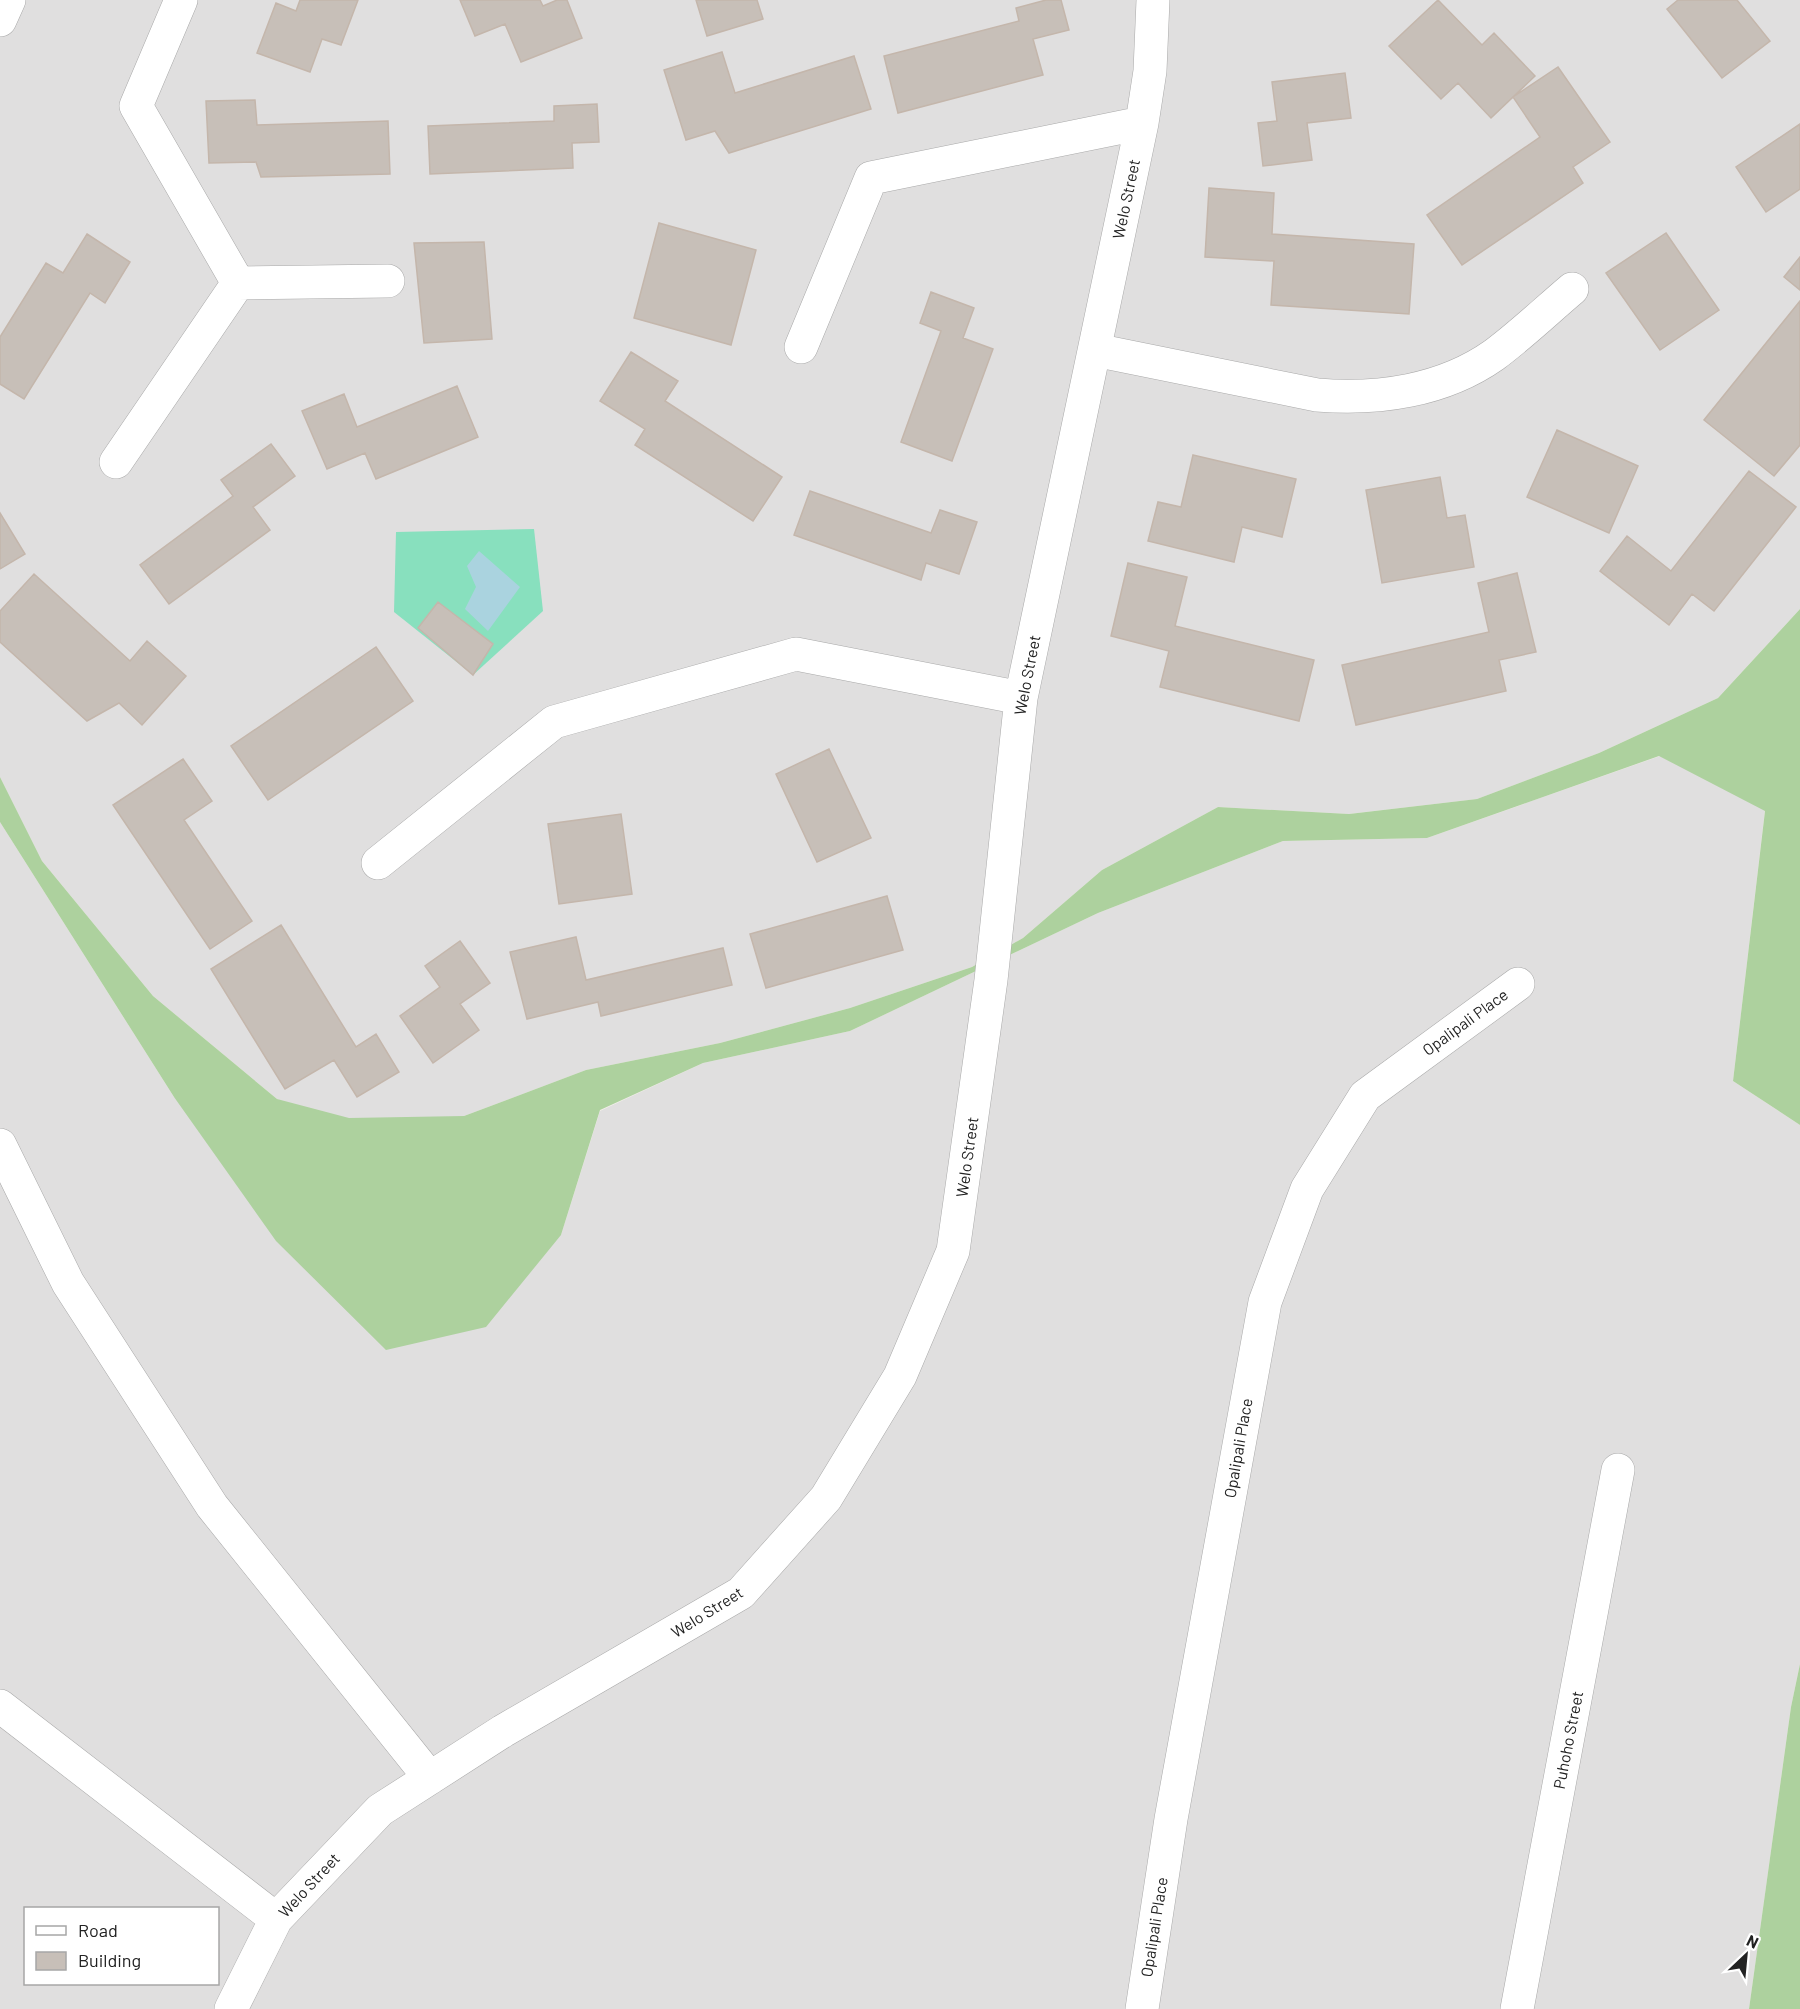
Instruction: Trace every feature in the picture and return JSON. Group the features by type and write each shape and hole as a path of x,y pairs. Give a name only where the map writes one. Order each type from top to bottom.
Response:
{"street":[{"path":"0,20 9,0"},
{"path":"181,0 136,106 238,283"},
{"name":"Welo Street","path":"231,2009 276,1919 380,1810 503,1731 741,1593 826,1498 900,1376 953,1251 991,980 1021,698 1142,123 1150,70 1153,0"},
{"path":"801,347 871,178 1142,123"},
{"path":"238,283 388,281"},
{"path":"116,462 238,283"},
{"path":"1095,350 1317,395 1348,398 1379,396 1409,391 1467,370 1494,355 1572,289"},
{"path":"378,863 554,722 796,654 1021,698"},
{"name":"Opalipali Place","path":"1142,2009 1171,1819 1264,1302 1307,1189 1365,1095 1518,984"},
{"path":"0,1145 69,1283 212,1506 430,1778"},
{"name":"Puhoho Street","path":"1517,2009 1618,1470"},
{"path":"0,1706 276,1919"}],"shaded area":[{"path":"0,0 1800,0 1800,609 1718,698 1599,753 1477,799 1349,814 1218,807 1102,870 1023,938 972,967 850,1008 720,1043 586,1070 464,1116 367,1138 277,1099 153,996 42,861 0,777"},
{"path":"1660,756 1765,810 1733,1081 1800,1125 1800,1664 1791,1707 1749,2009 0,2009 0,822 174,1097 561,1235 600,1111 703,1063 850,1031 1098,913 1283,841 1427,838"}],"green space":[{"path":"534,529 543,611 473,675 394,612 396,532"},
{"path":"1800,609 1800,1125 1733,1081 1765,811 1659,756 1427,838 1283,841 1098,913 850,1031 703,1063 600,1110 561,1235 486,1327 386,1350 276,1241 174,1097 0,822 0,777 42,861 153,996 277,1099 349,1118 464,1116 586,1070 720,1043 850,1008 972,967 1023,938 1102,870 1218,807 1349,814 1477,799 1599,753 1718,698"},
{"path":"1800,1664 1800,2009 1749,2009 1791,1707"}],"water":[{"path":"479,551 520,587 488,631 465,609 476,587 467,566"}],"building":[{"path":"300,0 358,0 341,45 322,39 310,72 257,53 276,3 296,11"},
{"path":"460,0 540,0 543,6 557,0 567,0 582,38 521,62 505,24 475,36"},
{"path":"696,0 757,0 763,19 707,36"},
{"path":"1046,0 1061,0 1069,30 1033,39 1043,75 898,113 884,56 1019,21 1016,8"},
{"path":"1438,0 1482,45 1494,33 1535,76 1491,118 1458,83 1441,99 1389,46"},
{"path":"1678,0 1737,0 1770,41 1722,78 1667,9"},
{"path":"722,52 735,93 854,56 871,109 729,153 715,131 686,140 664,70"},
{"path":"1558,67 1610,142 1573,167 1583,183 1462,265 1427,215 1540,137 1513,97"},
{"path":"1345,73 1351,118 1307,123 1312,160 1263,166 1258,123 1277,121 1272,82"},
{"path":"255,100 257,125 388,121 390,174 261,177 256,162 209,163 206,101"},
{"path":"597,104 599,142 572,143 573,168 430,174 428,126 554,121 554,106"},
{"path":"1800,124 1800,189 1766,212 1736,167"},
{"path":"1209,188 1274,193 1272,234 1414,244 1409,314 1271,305 1274,261 1205,257"},
{"path":"659,223 756,250 731,345 634,318"},
{"path":"1666,233 1719,310 1660,350 1606,273"},
{"path":"87,234 130,262 105,303 90,293 24,399 0,384 0,337 46,263 63,273"},
{"path":"484,242 492,339 424,343 414,243"},
{"path":"1800,257 1800,290 1784,277"},
{"path":"931,292 974,308 963,338 993,349 952,461 901,442 941,331 920,323"},
{"path":"1800,301 1800,445 1774,476 1704,420"},
{"path":"631,352 678,381 665,401 782,477 753,521 635,445 645,429 600,401"},
{"path":"457,386 478,437 376,479 365,453 327,469 302,411 344,394 357,427"},
{"path":"1557,430 1638,466 1609,533 1527,497"},
{"path":"271,444 295,476 253,507 270,530 169,604 140,565 233,496 221,480"},
{"path":"1193,455 1296,479 1282,537 1242,527 1234,562 1148,541 1158,502 1181,507"},
{"path":"1749,471 1796,507 1714,611 1692,594 1669,625 1600,571 1627,536 1671,571"},
{"path":"1440,477 1447,518 1465,515 1474,567 1382,583 1366,490"},
{"path":"810,491 931,533 940,510 977,522 959,574 926,563 921,580 794,535"},
{"path":"0,513 25,554 0,569"},
{"path":"1128,563 1187,577 1175,626 1314,660 1299,721 1160,687 1169,651 1111,636"},
{"path":"1517,573 1536,652 1499,660 1506,691 1356,725 1342,665 1489,632 1478,583"},
{"path":"34,574 130,661 147,641 186,676 142,725 119,703 87,721 0,642 0,611"},
{"path":"438,602 493,644 473,675 418,628"},
{"path":"376,647 413,701 268,800 231,746"},
{"path":"829,749 871,838 817,862 776,774"},
{"path":"183,759 212,801 184,820 252,921 210,949 113,805"},
{"path":"621,814 632,894 559,904 548,824"},
{"path":"887,896 903,950 766,988 750,934"},
{"path":"281,925 356,1047 376,1034 399,1072 357,1097 334,1060 285,1089 211,969"},
{"path":"576,937 586,980 723,948 732,985 601,1016 598,1002 527,1019 510,952"},
{"path":"460,941 490,983 460,1004 479,1030 433,1063 400,1016 440,987 425,966"}]}
